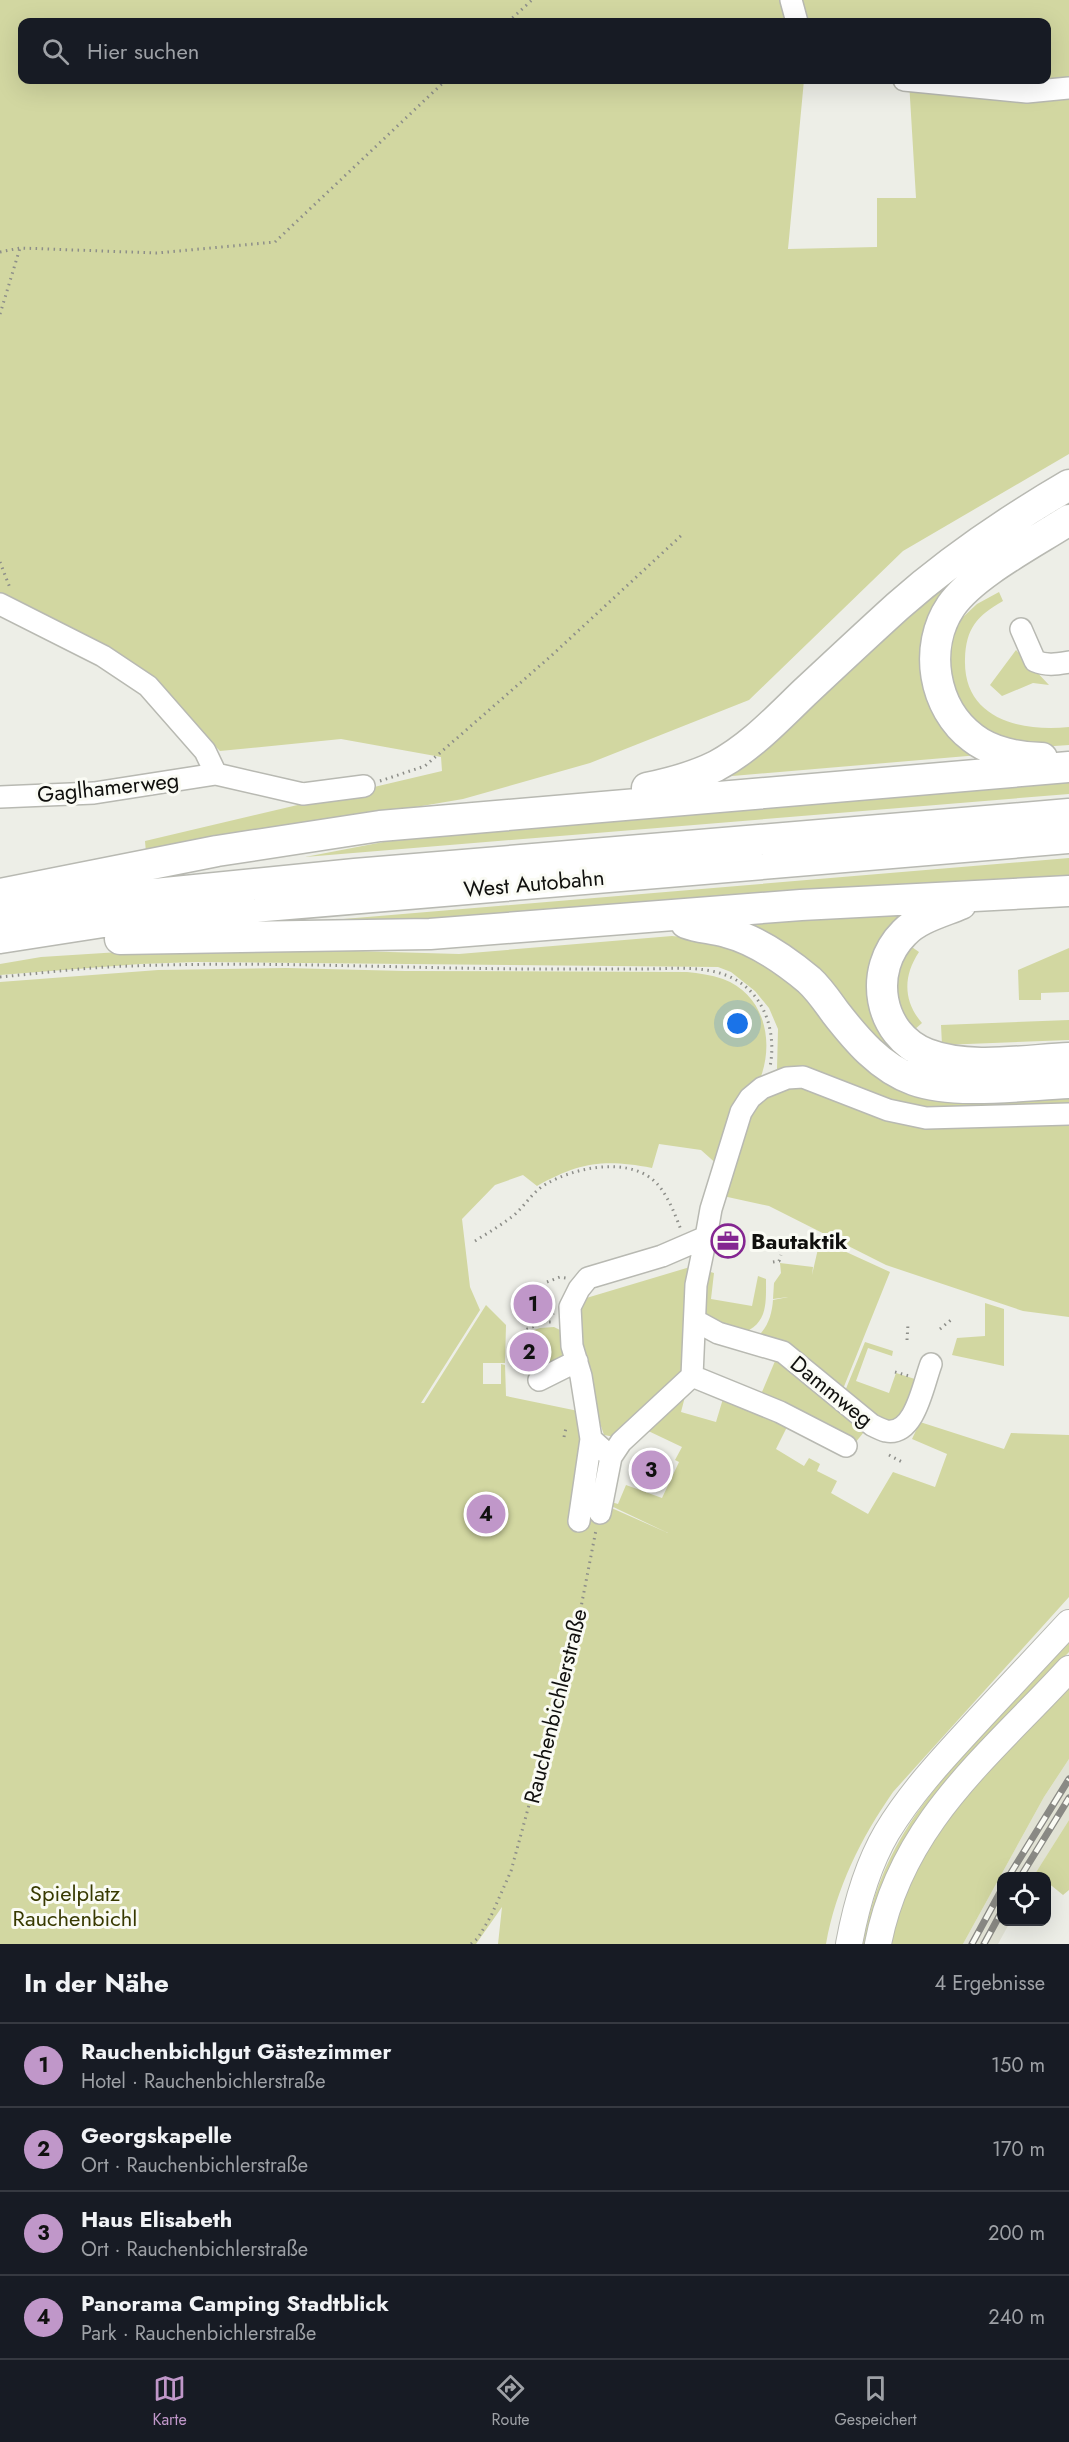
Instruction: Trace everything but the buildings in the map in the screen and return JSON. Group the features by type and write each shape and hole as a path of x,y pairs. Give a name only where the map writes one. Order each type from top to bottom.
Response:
{"highway":[{"path":"605,806 641,789 676,782 697,774 736,753 775,721 923,586 988,536 1069,485"},
{"path":"1069,520 988,573 952,605 942,623 937,640 935,665 938,685 945,704 959,724 974,739 1015,755 1033,758 1069,758"},
{"path":"0,894 205,854 341,831 422,822 1069,767"},
{"name":"West Autobahn","path":"0,909 334,875 1069,814"},
{"name":"West Autobahn","path":"0,938 103,922 219,910 1069,838"},
{"path":"36,934 108,939 430,934 663,915 1069,891"},
{"path":"981,895 923,920 904,933 892,947 883,969 881,991 884,1007 896,1032 918,1050 953,1061 985,1062 1069,1058"},
{"path":"663,915 698,928 735,935 771,951 810,981 870,1053 887,1066 913,1080 932,1085 961,1087 1069,1083"}],"main road":[{"path":"849,1944 866,1879 886,1834 901,1811 917,1789 1069,1623"},
{"path":"878,1944 884,1917 898,1876 935,1813 977,1764 1069,1669"}],"street":[{"path":"791,0 796,18"},
{"path":"945,84 1027,92 1069,88"},
{"name":"Gaglhamerweg","path":"0,604 103,656 148,686 205,751 216,774"},
{"path":"1021,629 1035,661 1053,665 1069,662"},
{"name":"Gaglhamerweg","path":"0,797 94,793 216,774 303,794 364,786"},
{"path":"600,1513 611,1457 621,1442 692,1376 696,1285 706,1237 717,1188 741,1112 750,1098 762,1088 787,1078 803,1077 888,1110 926,1118 1069,1114"},
{"path":"579,1521 591,1439 571,1329 570,1306 588,1278 662,1256 706,1237"},
{"name":"Dammweg","path":"696,1321 718,1333 783,1352 872,1425 887,1431 900,1429 911,1421 931,1364"},
{"path":"539,1380 577,1361"},
{"path":"692,1376 780,1412 846,1446"},
{"path":"591,1439 611,1457"}],"path":[{"path":"512,18 532,0"},
{"path":"0,252 20,248 157,253 275,242 442,84"},
{"path":"0,314 20,248"},
{"path":"364,786 425,766 551,656 684,533"},
{"path":"0,977 129,966 286,964 525,969 690,969 719,973 730,977 750,992 767,1016 772,1035 772,1049 768,1077 762,1088"},
{"path":"475,1241 515,1215 531,1196 545,1185 570,1173 602,1168 627,1168 642,1173 660,1188 678,1223 686,1245"},
{"path":"773,1262 779,1261 782,1255"},
{"path":"540,1311 544,1322"},
{"path":"940,1329 952,1319"},
{"path":"528,1346 525,1330 544,1322 555,1322 571,1329"},
{"path":"907,1340 908,1324"},
{"path":"564,1437 566,1428"},
{"path":"889,1455 902,1462"},
{"name":"Rauchenbichlerstraße","path":"471,1944 478,1938 491,1916 511,1871 576,1633 600,1513"}],"shaded area":[{"path":"1069,1759 1069,1820 1036,1872 1003,1872 1044,1797"},
{"path":"997,1882 997,1926 1008,1926 998,1944 963,1944"}],"green space":[{"path":"0,0 1069,0 1069,454 903,551 749,700 590,763 463,799 146,853 145,841 442,771 441,757 341,739 220,751 126,659 0,595","holes":["18,18 1051,18 1051,84 909,84 916,198 877,198 877,247 788,249 804,84 18,84"]},
{"path":"1069,492 1069,507 997,552 929,660 991,754 721,777 900,615"},
{"path":"999,592 1003,601 980,618 968,639 965,659 967,679 974,696 984,708 1014,724 1032,727 1069,727 1069,745 1040,747 1018,745 978,725 951,690 947,648 953,633 962,618 977,604"},
{"path":"1016,650 1049,685 1033,683 1002,696 990,685"},
{"path":"1069,779 1069,794 305,857 425,834"},
{"path":"1069,858 1069,882 462,921 284,924"},
{"path":"914,910 876,961 922,1059 906,1067 725,922"},
{"path":"672,936 723,941 775,965 871,1067 1069,1097 1069,1317 1023,1311 886,1265 769,1206 723,1196 743,1125 777,1069 778,1029 769,1008 755,991 731,972 718,967 196,962 0,975 0,964 41,957 151,950 286,949 459,954"},
{"path":"909,945 919,952 910,970 907,988 911,1006 922,1023 914,1030 901,1010 896,989 899,967"},
{"path":"1069,948 1069,992 1041,993 1041,1000 1019,1000 1018,970"},
{"name":"Spielplatz Rauchenbichl","path":"286,968 405,971 692,972 723,979 737,986 757,1007 762,1020 766,1035 766,1049 760,1079 719,1166 701,1150 659,1144 652,1168 606,1163 580,1167 537,1186 523,1175 495,1185 462,1219 470,1287 480,1310 421,1403 424,1403 486,1305 506,1325 505,1363 483,1363 483,1384 501,1384 501,1364 505,1365 506,1396 583,1412 602,1453 598,1502 668,1533 607,1504 608,1501 618,1504 626,1485 662,1498 679,1462 675,1460 682,1447 642,1428 688,1385 681,1412 716,1422 725,1392 789,1423 776,1449 804,1466 809,1458 820,1464 817,1471 837,1481 831,1493 868,1514 893,1472 935,1487 947,1454 912,1439 920,1422 1004,1449 1011,1433 1069,1435 1069,1597 893,1792 870,1827 851,1864 836,1903 826,1944 498,1944 502,1907 476,1944 0,1944 0,982 158,970"},
{"path":"1069,1020 1069,1040 942,1045 941,1025"},
{"path":"820,1240 890,1272 841,1394 758,1336 769,1320 773,1300 788,1297 773,1299 774,1283 781,1273 780,1263 813,1267 812,1275"},
{"path":"690,1267 686,1371 615,1437 604,1435 587,1385 579,1350 578,1315 583,1299"},
{"path":"704,1270 714,1273 711,1299 752,1306 758,1276 766,1279 764,1312 756,1325 740,1334 703,1318"},
{"path":"985,1303 1004,1309 1004,1366 952,1355 957,1338 985,1336"},
{"path":"554,1327 562,1331 567,1354 543,1366 529,1368 523,1366 516,1355 512,1340 523,1333 526,1345 522,1347 527,1362 534,1362 536,1357 528,1332"},
{"path":"865,1342 893,1351 892,1356 868,1348 856,1381 889,1393 896,1373 918,1380 905,1419 895,1427 843,1396"},
{"path":"778,1354 868,1427 855,1443 759,1399"},
{"path":"1069,1640 1069,1652 952,1774 922,1812 894,1858 866,1944 863,1944 881,1881 907,1828 963,1755"},
{"path":"1069,1684 1069,1759 1044,1797 1003,1872 997,1872 997,1882 963,1944 888,1944 896,1912 920,1857 959,1801"},
{"path":"1069,1820 1069,1890 1063,1895 1051,1885 1051,1872 1036,1872"}],"railway":[{"path":"1011,1872 1069,1779"},
{"path":"1023,1872 1069,1798"},
{"path":"972,1944 997,1898"},
{"path":"984,1944 997,1920"}],"place":[{"name":"Bautaktik","path":"728,1241"},
{"name":"Rauchenbichlgut Gästezimmer","path":"533,1304"},
{"name":"Georgskapelle","path":"529,1352"},
{"name":"Haus Elisabeth","path":"651,1470"},
{"name":"Panorama Camping Stadtblick","path":"486,1514"}]}
